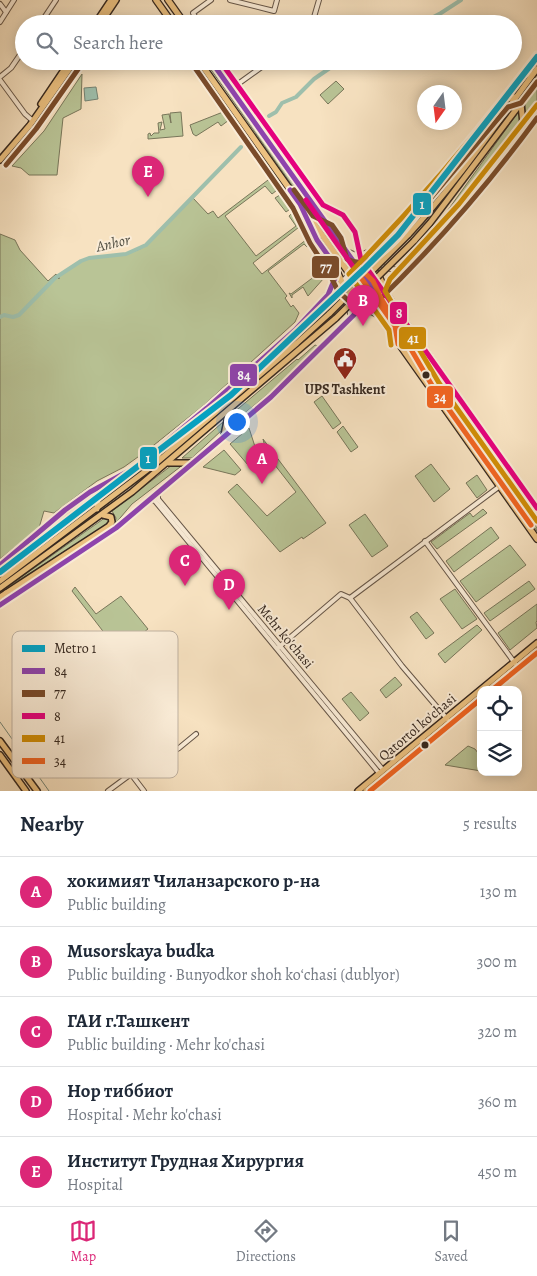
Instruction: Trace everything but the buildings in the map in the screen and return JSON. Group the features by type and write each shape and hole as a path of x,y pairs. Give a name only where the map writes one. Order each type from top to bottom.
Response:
{"highway":[{"path":"156,0 167,15"},
{"path":"168,0 179,15"},
{"path":"205,70 537,539"},
{"path":"217,70 537,521"},
{"path":"293,193 299,194 301,188"},
{"path":"300,204 317,240 332,261 342,282 353,295 368,301"},
{"path":"326,297 335,278 332,261"},
{"path":"357,266 366,266 380,276 384,288 439,382"},
{"path":"384,288 390,279"},
{"path":"383,321 382,316 386,315 410,342"}],"main road":[{"path":"101,15 111,0"},
{"path":"106,15 116,0"},
{"path":"530,65 530,78"},
{"path":"0,588 156,464 330,313 424,219 537,69"},
{"path":"0,155 32,120 64,70"},
{"path":"0,160 68,70"},
{"path":"0,581 101,515 168,462 336,318 430,223 537,82"},
{"path":"504,100 516,97"},
{"path":"521,103 523,124"},
{"path":"207,408 222,406"},
{"path":"224,435 229,410"},
{"path":"156,464 161,446"},
{"path":"168,462 192,463"},
{"path":"0,571 89,499 94,498 98,500 99,505 97,509"},
{"path":"0,597 109,526 112,522 111,517 107,514 101,515"},
{"path":"6,593 6,597 10,598"},
{"name":"Qatortol ko'chasi","path":"492,686 537,642"},
{"name":"Qatortol ko'chasi","path":"366,791 383,774 448,720 516,664 537,650"},
{"name":"Qatortol ko'chasi","path":"448,720 477,699"},
{"path":"0,741 11,756"},
{"path":"11,756 5,755 2,757 12,771"},
{"name":"Qatortol ko'chasi","path":"358,791 383,774"},
{"path":"17,778 26,791"},
{"path":"27,778 37,791"}],"street":[{"path":"0,22 14,0"},
{"path":"46,15 56,0"},
{"path":"194,15 193,13 211,0"},
{"path":"230,0 274,11 277,0"},
{"path":"315,15 319,0"},
{"path":"0,4 6,12"},
{"path":"0,566 65,510 90,492 136,466 161,446 296,329 400,222 452,163 504,100 537,55"},
{"path":"15,62 0,78 25,114 32,120"},
{"path":"231,89 257,70"},
{"path":"390,279 458,204 537,105"},
{"path":"344,249 360,256 376,247"},
{"path":"376,247 376,256 381,265 389,270 399,269"},
{"path":"0,605 98,541 149,499 271,397 376,293 384,288"},
{"path":"326,297 334,297 343,301 349,310 351,318"},
{"path":"351,318 360,311 367,310 375,313 383,321"},
{"path":"350,598 500,486"},
{"path":"156,500 158,491"},
{"name":"Mehr ko'chasi","path":"149,499 156,500 383,774"},
{"path":"425,541 516,664"},
{"path":"277,646 341,594 350,598 402,666 448,720"},
{"path":"178,749 196,734"},
{"path":"108,791 126,778"},
{"path":"134,778 144,791"}],"shaded area":[{"path":"211,70 213,70 298,190 296,191"},
{"path":"82,74 81,109 63,118 57,175 29,175 21,168 12,166 44,131"},
{"path":"336,81 344,89 328,104 320,95"},
{"path":"96,87 98,99 85,101 84,88"},
{"path":"537,88 537,102 526,119 525,104"},
{"path":"509,102 435,196 430,192 504,103"},
{"path":"519,111 520,124 450,211 448,210"},
{"path":"181,112 183,136 148,139 148,134 150,133 151,136 154,133 159,133 158,123 162,122 160,130 165,129 162,115 169,114 171,123 170,113"},
{"path":"223,112 229,120 221,126 218,122 196,136 193,134 190,125"},
{"path":"272,177 275,178 281,187 272,194 265,186 225,216 256,256 296,226 289,216 296,210 303,224 253,263 262,274 311,236 315,241 307,247 304,244 268,271 287,296 285,298 291,307 293,305 299,313 295,322 204,405 149,449 124,467 97,481 54,513 44,511 39,528 0,559 0,234 15,240 20,250 48,281 56,274 59,279 59,276 85,259 126,254 140,249 155,237 193,198 208,214 213,211 218,218"},
{"path":"283,193 293,207 286,212 275,198"},
{"path":"303,197 346,258 344,259 301,199"},
{"path":"323,253 332,269 308,296 303,287 292,295 292,298 289,293 291,294 323,270 316,259"},
{"path":"404,314 537,503 537,510 423,348"},
{"path":"385,317 406,342 537,528 537,531"},
{"path":"296,330 298,335 270,361 244,384 222,400 216,402"},
{"path":"315,345 318,346 268,394 228,427 230,416 233,413"},
{"path":"322,396 341,423 333,429 314,402"},
{"path":"212,410 164,450 163,447 206,411"},
{"path":"223,422 222,430 192,458 182,458"},
{"path":"343,426 358,447 351,452 337,432"},
{"path":"249,428 258,456 248,465 230,444"},
{"path":"263,439 326,523 280,552 228,492 237,484 267,516 296,492 267,455"},
{"path":"224,450 241,470 235,475 203,467"},
{"path":"155,454 153,458 103,499 99,494 94,493 129,474"},
{"path":"184,464 132,504 115,524 116,518 112,511 172,465"},
{"path":"431,464 450,489 434,502 415,476"},
{"path":"477,475 487,490 477,498 466,483"},
{"path":"95,499 97,504 85,514 0,576 62,522"},
{"path":"483,509 487,513 437,549 431,542 470,513 473,517"},
{"path":"365,514 388,546 372,557 349,525"},
{"path":"106,517 109,517 110,521 97,531 6,588"},
{"path":"491,527 499,538 454,572 446,561"},
{"path":"510,545 526,565 476,602 460,581"},
{"path":"529,581 535,589 490,621 484,613"},
{"path":"75,587 96,614 121,596 148,629 145,631 103,631 72,591"},
{"path":"455,589 477,619 462,629 440,599"},
{"path":"537,604 537,628 510,650 498,633"},
{"path":"417,612 434,633 426,639 410,617"},
{"path":"477,625 482,630 445,663 438,654"},
{"path":"395,677 402,685 386,698 380,690"},
{"path":"351,692 369,713 360,721 342,699"},
{"path":"468,746 477,752 477,770 445,765"}],"waterway":[{"name":"Anhor","path":"437,15 461,0"},
{"name":"Anhor","path":"269,116 276,112 282,103 296,97 314,79 327,70"},
{"name":"Anhor","path":"0,317 4,315 13,317 19,315 55,278 81,261 89,258 126,254 146,245 241,147"},
{"path":"0,722 12,739"},
{"path":"40,778 49,791"}],"metro line":[{"name":"1","path":"0,572 231,395 364,269 398,235 537,57"}],"transit line":[{"name":"41","path":"391,345 389,330 349,274 446,168 537,55"},
{"name":"77","path":"6,165 36,129 77,70"},
{"name":"77","path":"196,70 293,208 310,243 338,291 352,304 367,308 373,306 438,239 479,192 537,118"},
{"name":"84","path":"0,605 116,528 271,397 376,293 217,70"},
{"name":"8","path":"226,70 323,205 343,215 355,232 361,260 537,508"},
{"name":"77","path":"294,190 313,216 332,225 341,238 347,259 354,262 368,261 397,238 508,107 521,103 537,82"},
{"name":"41","path":"537,105 459,204 390,279 385,291 439,383 537,521"},
{"name":"84","path":"0,565 65,510 90,492 136,467 207,408 296,329 328,295 335,278 332,261 317,240 300,204 290,190"},
{"name":"8","path":"306,200 361,278"},
{"name":"34","path":"398,344 395,326 360,274 366,274 373,281 433,387 531,525"},
{"name":"34","path":"497,686 537,653"},
{"name":"34","path":"370,791 477,702"}],"place":[{"name":"Институт Грудная Хирургия","path":"148,197"},
{"name":"Musorskaya budka","path":"363,326"},
{"name":"UPS Tashkent","path":"345,380"},
{"name":"хокимият Чиланзарского р-на","path":"262,484"},
{"name":"ГАИ г.Ташкент","path":"185,586"},
{"name":"Нор тиббиот","path":"229,610"}]}
